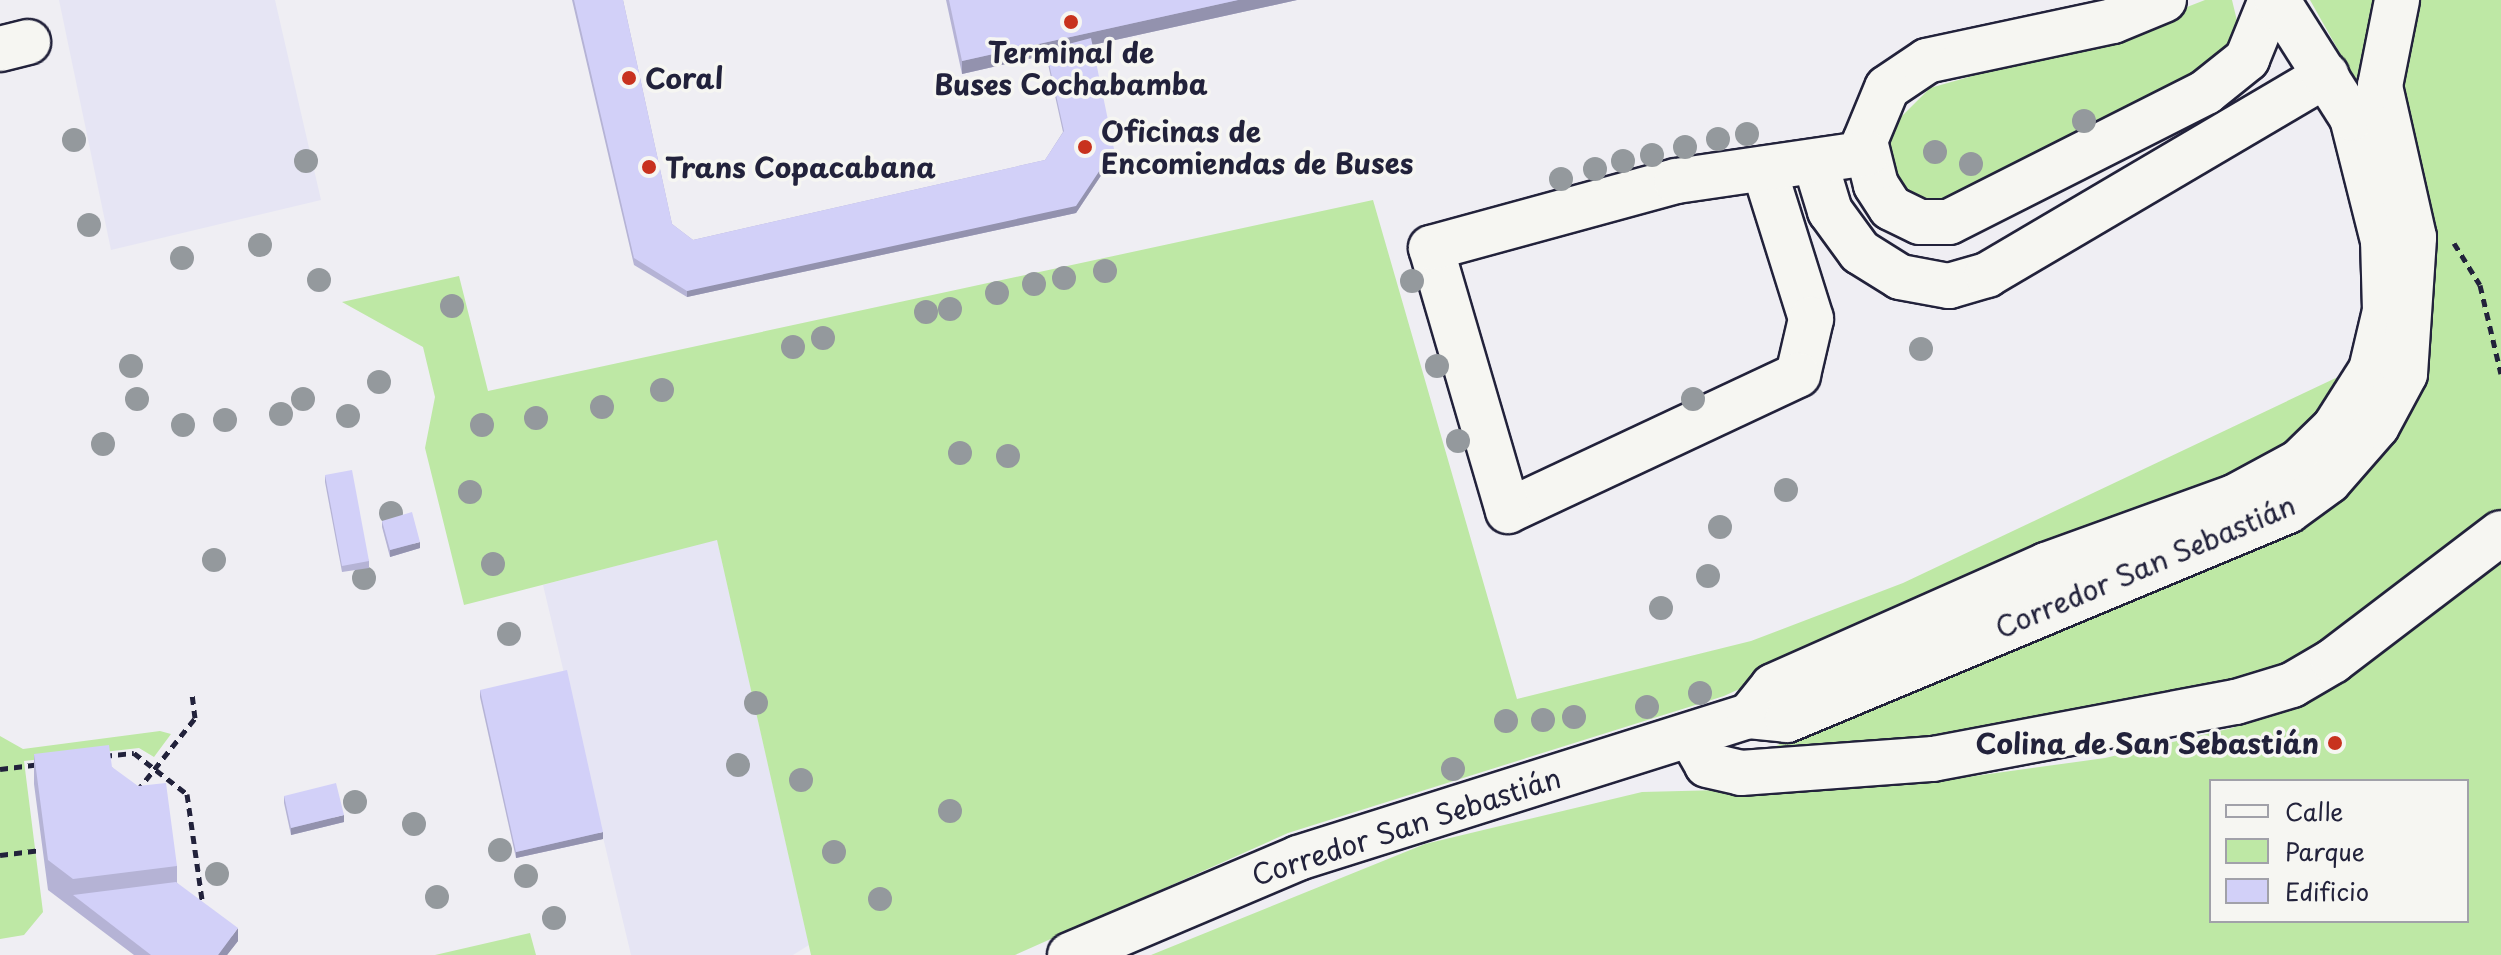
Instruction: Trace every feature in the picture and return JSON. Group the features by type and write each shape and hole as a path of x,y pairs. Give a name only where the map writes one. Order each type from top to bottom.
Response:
{"street":[{"path":"2164,0 2113,21 1927,61 1887,88 1871,113 1867,153 1891,208 1920,222 1949,222 2232,74 2274,0"},
{"name":"Corredor San Sebastián","path":"1749,716 1773,686 2046,565 2234,497 2299,462 2334,428 2371,370 2385,311 2372,186 2352,118 2327,75 2274,0"},
{"name":"Corredor San Sebastián","path":"1070,955 1298,858 1749,716 1787,720 2288,511 2329,481 2377,426 2405,374 2414,237 2380,86 2397,0"},
{"path":"1816,165 1830,211 1860,252 1900,277 1949,286 1987,275 2327,75"},
{"path":"1765,172 1811,319 1798,375 1508,511 1431,248 1676,181 1816,165 1867,153"},
{"path":"1690,735 1707,765 1741,773 1933,759 2236,702 2292,685 2333,661 2501,533"}],"path":[{"path":"125,806 195,718 192,693"},
{"path":"89,758 134,753 187,794 203,909"},
{"path":"0,769 43,764"},
{"path":"0,855 39,850"}],"shaded area":[{"path":"59,0 275,0 321,200 111,250"},
{"path":"717,539 809,945 793,955 631,955 543,585"}],"green space":[{"path":"2205,0 2232,0 2239,29 2235,45 2204,75 1938,203 1901,188 1887,151 1889,129 1930,88 2110,37"},
{"path":"2310,0 2380,0 2363,94"},
{"path":"2414,0 2501,0 2501,512 2315,655 2240,682 1955,734 1756,755 2332,494"},
{"path":"1373,200 1517,699 1751,641 1903,583 2340,376 2310,426 2256,464 2156,514 2077,536 1724,696 1288,833 1015,955 811,955 717,540 464,605 425,448 435,397 423,347 342,302 459,276 488,391"},
{"name":"Colina de San Sebastián","path":"2501,557 2501,955 1151,955 1425,844 1642,792 1910,785 2105,758 2232,728 2315,699"},
{"path":"160,731 171,734 154,757 139,748 24,761 43,912 24,935 0,939 0,736 23,749"},
{"path":"530,933 536,955 435,955"}],"building":[{"name":"Oficinas de Encomiendas de Buses","path":"574,0 623,0 672,224 693,240 1045,160 1064,131 1046,50 1091,38 1114,149 1076,206 687,291 634,258"},
{"name":"Terminal de Buses Cochabamba","path":"949,0 1238,0 962,61"},
{"path":"352,470 369,561 342,566 325,475"},
{"path":"412,512 420,542 390,550 382,521"},
{"path":"567,670 603,832 516,852 480,690"},
{"path":"109,745 112,767 138,786 166,783 177,866 73,879 48,860 34,754"},
{"path":"336,783 344,815 291,828 284,796"},
{"path":"176,882 238,928 218,955 151,955 73,895"}],"place":[{"name":"Terminal de Buses Cochabamba","path":"1071,22"},
{"name":"Coral","path":"629,78"},
{"name":"Oficinas de Encomiendas de Buses","path":"1085,147"},
{"name":"Trans Copacabana","path":"649,167"},
{"name":"Colina de San Sebastián","path":"2335,743"}]}
